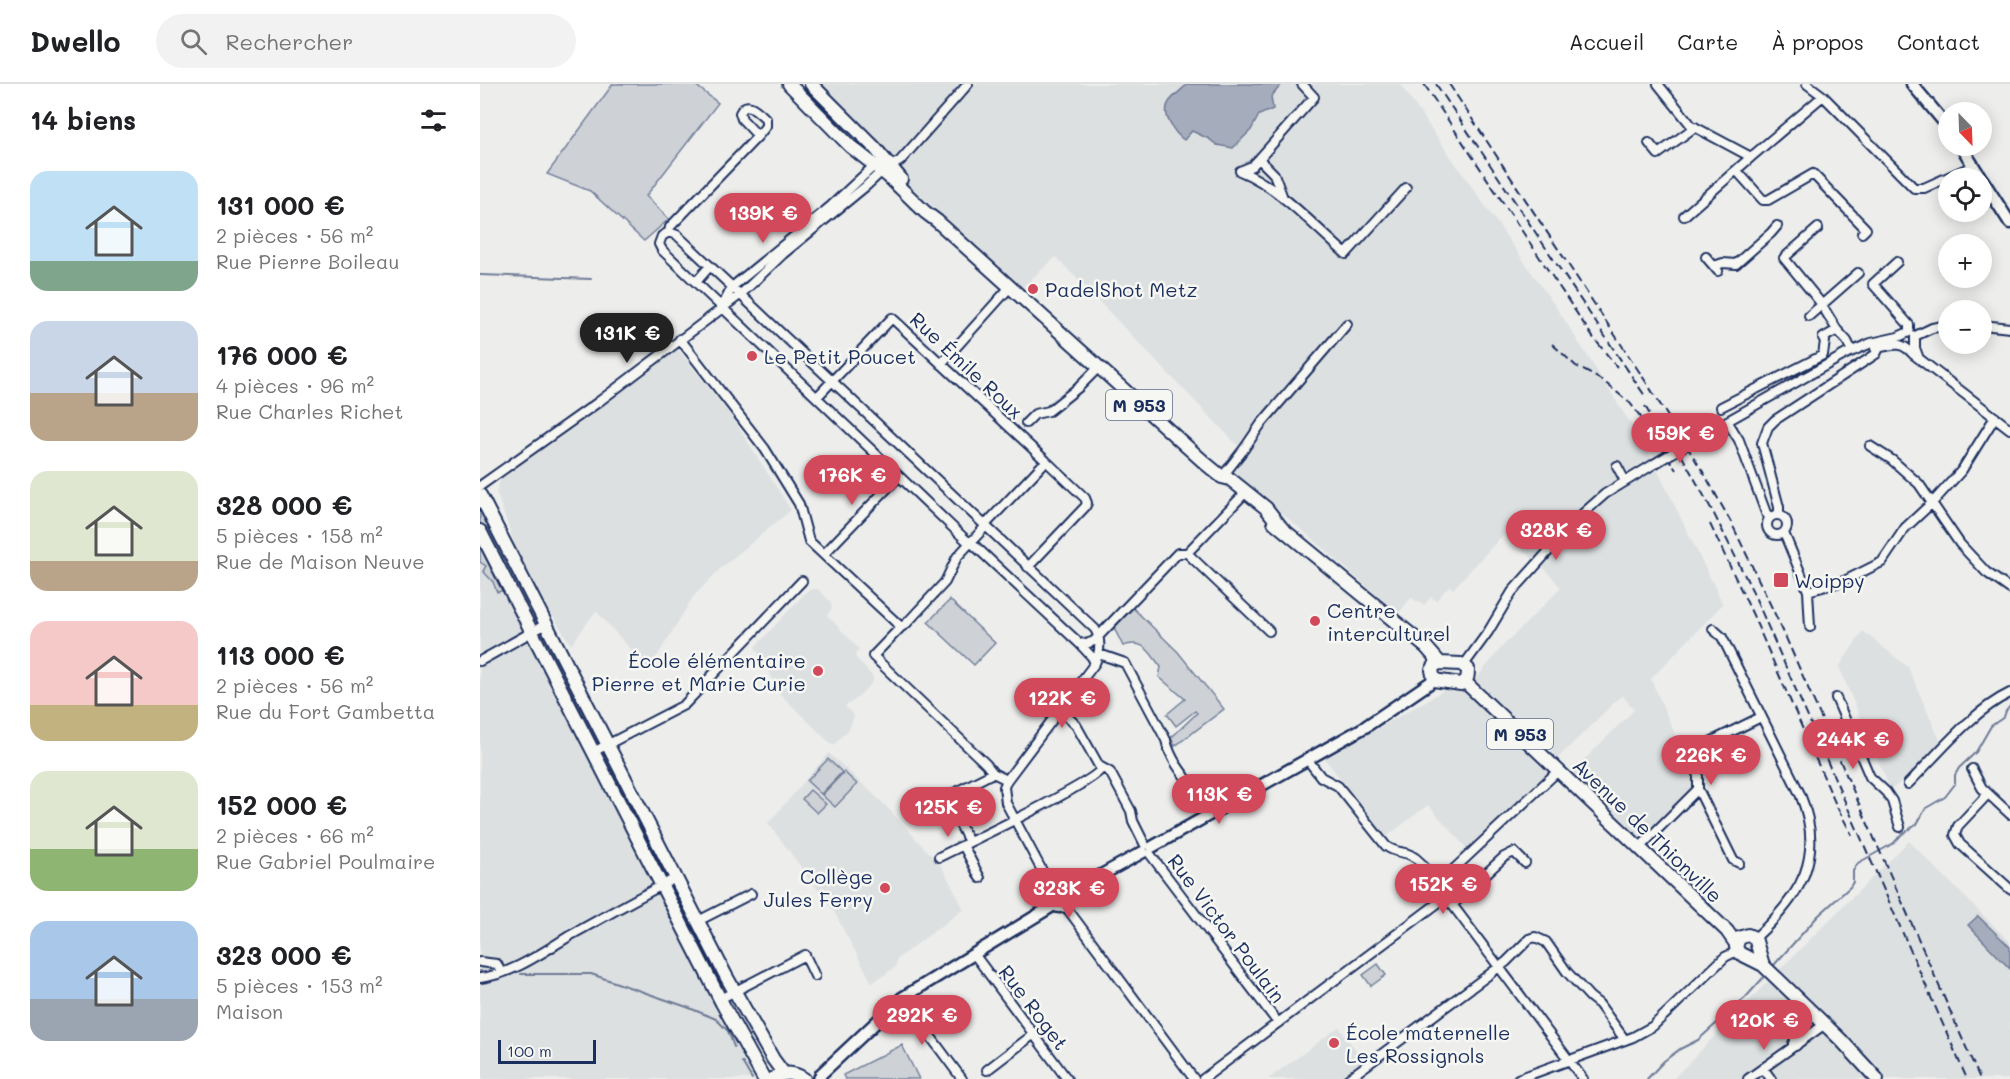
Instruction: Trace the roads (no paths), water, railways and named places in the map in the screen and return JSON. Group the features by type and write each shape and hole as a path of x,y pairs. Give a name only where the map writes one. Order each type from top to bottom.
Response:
{"main road":[{"name":"M 953","path":"789,84 862,157 879,166"},
{"name":"M 953","path":"811,84 879,166 937,221 1222,477 1230,479 1243,494 1266,508 1281,527 1426,647 1440,663"},
{"path":"480,495 734,992 773,1059 778,1076 793,1074 803,1078"},
{"path":"480,531 720,999 764,1079"},
{"path":"1440,663 1464,665 1468,669 1468,676 1461,684 1434,680 1432,670 1435,665 1440,663"},
{"name":"Avenue de Thionville","path":"1465,682 1738,944"},
{"path":"1754,948 1742,956 1738,944 1748,935 1763,965 1825,1024 1877,1079"},
{"path":"1794,1044 1804,1027 1800,1001"}],"street":[{"path":"722,307 732,287 879,166 900,161 968,84"},
{"path":"1302,84 1314,97 1259,159 1252,166 1240,171 1284,199 1346,254 1406,188"},
{"path":"1658,84 1691,125 1751,157"},
{"path":"1807,84 1823,96 1914,188 1924,188 1974,166 1968,156"},
{"path":"1912,84 1938,115"},
{"path":"1684,216 1823,96"},
{"path":"1649,143 1658,154 1695,127"},
{"path":"758,136 670,228 669,232 660,238 661,248 898,476 1079,643 1095,663"},
{"path":"1259,159 1275,174 1284,199"},
{"path":"480,486 597,403 741,294 783,254 866,186 879,166"},
{"path":"1737,171 1763,200 1768,200 1813,174 1866,229 1862,233"},
{"path":"1992,196 2010,223"},
{"path":"1706,257 1716,269 1723,263 1736,264 1776,226"},
{"path":"1818,228 1784,258 1822,305 1837,330 1847,340 1852,351"},
{"path":"669,232 677,235 741,294 1095,629 1099,636 1099,654 1095,663 1007,780 1004,787 1005,796 1015,819 1060,900 1194,1079"},
{"path":"1897,262 1873,284 1909,325 1909,339 1918,356 2010,429"},
{"path":"696,282 710,266"},
{"path":"1809,316 1858,273"},
{"path":"941,364 1010,287"},
{"name":"Rue Émile Roux","path":"817,397 892,318 1085,498 1087,503 1085,507 1028,567"},
{"path":"1222,477 1261,424 1347,324"},
{"path":"1992,326 2010,328"},
{"path":"1862,347 1879,348 1938,327"},
{"path":"1721,407 1823,355 1825,341 1823,338 1837,330"},
{"path":"680,339 765,449 799,504 809,540 901,627"},
{"path":"1464,665 1523,578 1591,505 1625,481 1692,441 1852,351 1862,347 1909,339"},
{"path":"1779,515 1779,507 1762,443 1768,428 1775,420 1876,354 1879,348"},
{"path":"1026,423 1035,414 1045,413 1055,407 1098,368"},
{"path":"1808,591 1844,581 1880,564 1905,528 1962,470 1995,417"},
{"path":"1727,421 1739,440 1766,513 1770,518"},
{"path":"1870,446 1904,469 1919,484 1933,502 1952,535 1968,554 1986,572 2010,589"},
{"path":"1007,780 993,773 873,656 945,582 954,562 1046,461"},
{"path":"1617,466 1625,481"},
{"path":"824,554 898,476"},
{"path":"1187,553 1243,494"},
{"path":"1779,515 1770,518 1767,524 1770,532 1776,535 1784,533"},
{"path":"1779,515 1787,523 1784,533 1808,591 1810,627"},
{"path":"1079,643 1086,644 1099,636 1178,553 1187,553 1269,631"},
{"path":"593,752 684,705 802,581"},
{"path":"480,661 546,624"},
{"path":"1713,629 1722,638 1800,795 1808,818 1811,851 1804,879 1754,948"},
{"path":"1099,654 1125,663 1166,740 1168,748 1194,790 1202,796 1212,813"},
{"path":"803,1078 820,1076 902,998 1146,846 1212,813 1365,727 1434,680"},
{"path":"1908,784 1980,713 2010,693"},
{"path":"1836,698 1869,777 1886,792 1892,801 1900,827"},
{"name":"Rue Victor Poulain","path":"1060,710 1076,725 1096,762 1110,772 1115,779 1146,846 1278,1023"},
{"path":"1739,863 1733,860 1698,789 1698,776 1689,755 1761,717"},
{"path":"1307,759 1321,777 1338,786 1390,850 1407,852 1414,856 1583,1079"},
{"path":"939,857 1097,775 1102,768"},
{"path":"1972,769 1982,788 2010,814"},
{"path":"1437,885 1558,771"},
{"path":"980,878 946,797 993,773"},
{"path":"1639,848 1698,789"},
{"path":"1988,794 1958,826 1955,832 1956,838 2010,889"},
{"path":"1452,905 1504,857 1514,852 1525,863"},
{"path":"480,978 501,973 532,958 676,878"},
{"path":"698,921 751,894"},
{"path":"1203,1079 1446,897"},
{"path":"1348,1079 1506,962 1529,939 1536,937 1546,942 1567,972 1599,1004 1625,1040"},
{"path":"1518,1079 1625,1040 1653,1026 1738,944"},
{"name":"Rue Roget","path":"974,954 1067,1079"},
{"path":"720,999 805,956 816,976"},
{"path":"480,963 497,964 501,973"},
{"path":"902,998 962,1079"},
{"path":"1748,1079 1825,1024"},
{"path":"987,1070 1034,1034"},
{"path":"1763,1068 1771,1079"}],"water":[{"path":"1187,84 1282,84 1271,97 1273,109 1259,115 1251,130 1233,148 1217,145 1192,131 1184,140 1176,133 1168,117 1167,107 1171,99"},
{"path":"1978,916 2010,947 2010,969 1968,925"}],"waterway":[{"path":"480,275 591,279"},
{"path":"1774,965 1818,916 1850,887 1853,882 1853,871 1858,863 1894,843 1917,824 1926,808 1945,797 1955,784 1955,775 1959,768 1976,752 1991,726 2004,717 2010,706"},
{"path":"521,974 591,974 716,1019 728,1031 734,1047"},
{"path":"1647,1079 1664,1061 1680,1049 1698,1040 1746,997 1763,978"},
{"path":"742,1062 752,1079"}],"railway":[{"path":"1424,84 1592,336 1617,367"},
{"path":"1436,84 1645,396"},
{"path":"1449,84 1646,382 1705,475 1732,524 1783,631 1980,1079"},
{"path":"1552,344 1576,366 1603,381 1630,403 1676,470"},
{"path":"1645,406 1667,445"},
{"path":"1668,431 1713,512 1752,590 1967,1079"},
{"path":"1710,524 1752,613 1836,805 1852,835"}],"place":[{"name":"PadelShot Metz","path":"1033,289"},
{"name":"Le Petit Poucet","path":"752,356"},
{"name":"Woippy","path":"1781,580"},
{"name":"Centre interculturel","path":"1315,621"},
{"name":"École élémentaire Pierre et Marie Curie","path":"818,671"},
{"name":"Collège Jules Ferry","path":"885,888"},
{"name":"École maternelle Les Rossignols","path":"1334,1043"}]}
